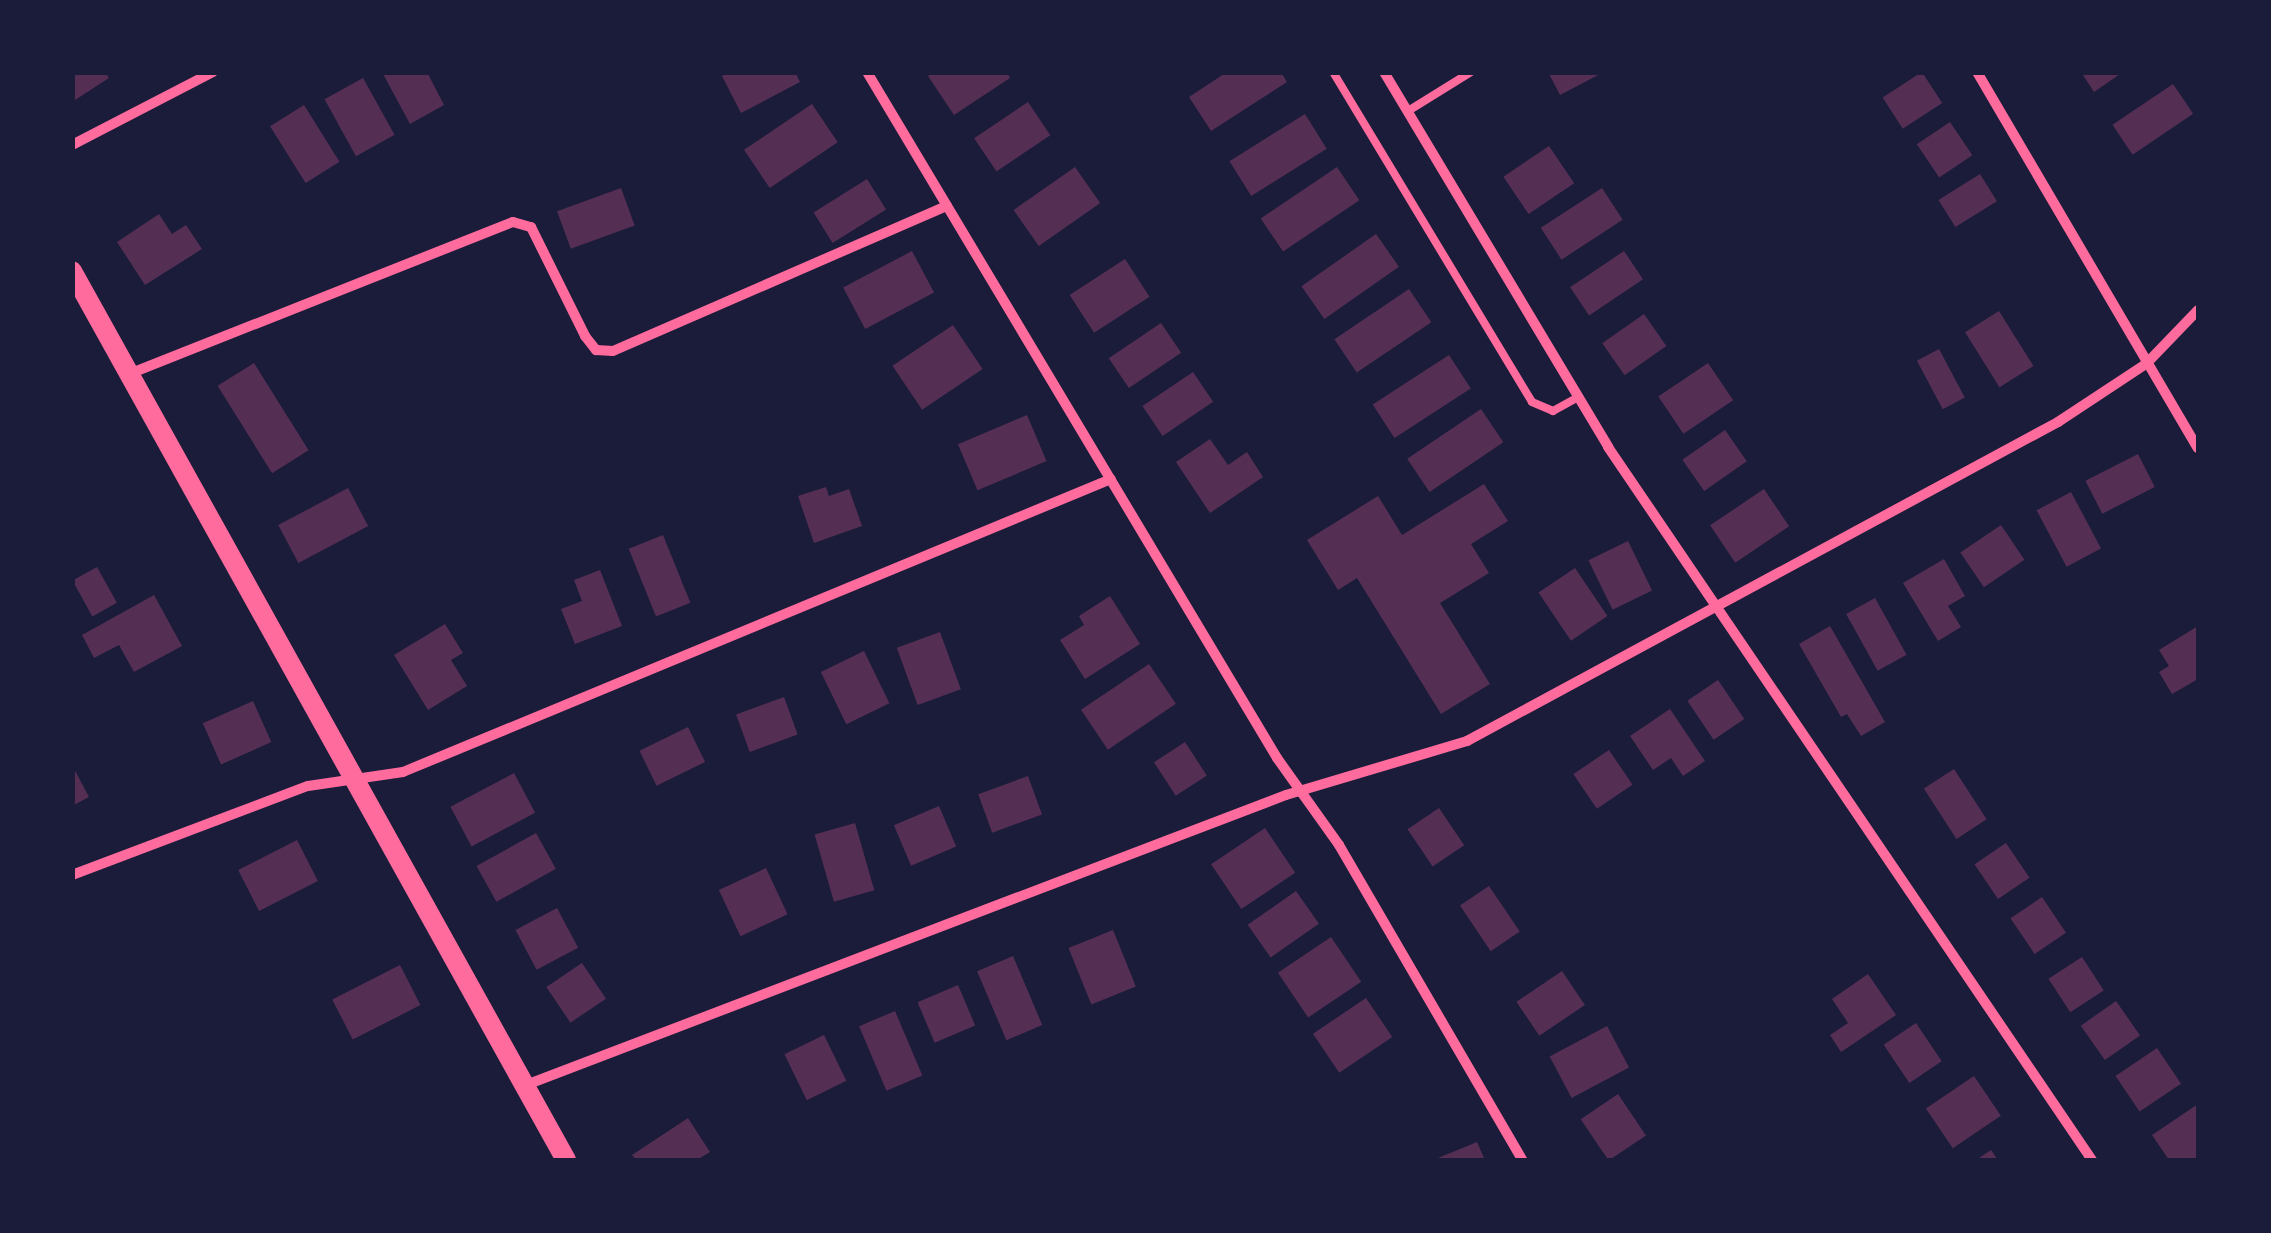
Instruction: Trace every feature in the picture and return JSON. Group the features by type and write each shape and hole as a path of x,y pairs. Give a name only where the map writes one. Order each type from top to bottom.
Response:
{"main road":[{"path":"72,272 566,1160"}],"street":[{"path":"72,145 213,72"},
{"path":"868,72 1522,1160"},
{"path":"1384,72 1578,396 1714,610 2092,1160"},
{"path":"1976,72 2198,448"},
{"path":"130,374 513,222 531,227 585,336 596,350 613,351 947,206"},
{"path":"525,1086 1286,795 1303,794 1466,741 2058,422 2146,364 2198,310"},
{"path":"72,875 308,786 403,772 1111,479"}],"lane":[{"path":"1333,72 1532,402 1554,411 1578,396"},
{"path":"1408,112 1471,72"}],"building":[{"path":"72,72 105,72 109,78 72,102"},
{"path":"382,72 427,72 444,105 410,124"},
{"path":"727,72 795,72 800,82 741,113 722,76"},
{"path":"933,72 1007,72 1010,78 954,115 928,76"},
{"path":"1227,72 1281,72 1287,82 1211,131 1189,97"},
{"path":"1548,72 1604,72 1560,95"},
{"path":"1922,72 1942,103 1903,129 1883,98"},
{"path":"2081,72 2123,72 2094,92"},
{"path":"363,78 395,135 356,156 325,99"},
{"path":"2173,84 2193,114 2133,155 2112,125"},
{"path":"1028,102 1050,135 996,172 974,138"},
{"path":"812,104 838,142 770,188 744,150"},
{"path":"304,105 340,162 306,183 270,126"},
{"path":"1305,114 1327,149 1251,196 1230,161"},
{"path":"1950,122 1972,155 1939,178 1917,144"},
{"path":"1549,146 1574,183 1529,214 1503,177"},
{"path":"1075,167 1100,203 1039,246 1014,210"},
{"path":"1337,167 1359,200 1283,252 1261,218"},
{"path":"1980,174 1997,201 1955,227 1938,200"},
{"path":"867,179 886,210 833,243 814,212"},
{"path":"621,188 635,226 571,249 557,211"},
{"path":"1602,188 1623,220 1561,260 1541,228"},
{"path":"159,214 172,234 186,225 202,249 145,285 117,242"},
{"path":"1376,234 1399,267 1324,319 1301,286"},
{"path":"912,251 934,292 865,329 843,288"},
{"path":"1624,251 1643,279 1589,316 1570,287"},
{"path":"1125,259 1150,297 1094,333 1070,295"},
{"path":"1409,289 1431,322 1357,372 1334,339"},
{"path":"1999,311 2033,366 2000,387 1965,332"},
{"path":"1644,314 1666,346 1625,375 1602,343"},
{"path":"1161,323 1181,353 1129,388 1109,358"},
{"path":"953,325 983,369 922,410 892,366"},
{"path":"1939,349 1965,398 1943,409 1917,361"},
{"path":"1449,355 1471,389 1394,438 1373,405"},
{"path":"254,363 309,450 272,473 218,386"},
{"path":"1708,363 1733,400 1683,434 1658,397"},
{"path":"1193,372 1213,402 1163,436 1142,406"},
{"path":"1481,409 1503,442 1430,492 1407,459"},
{"path":"1027,415 1047,461 977,490 958,444"},
{"path":"1725,430 1747,461 1704,491 1682,460"},
{"path":"1210,439 1228,465 1247,452 1263,477 1210,513 1176,462"},
{"path":"2138,454 2155,487 2102,514 2085,481"},
{"path":"1484,484 1508,521 1471,544 1489,573 1440,603 1490,684 1441,714 1357,578 1338,590 1307,540 1378,496 1402,535"},
{"path":"826,487 829,496 849,489 862,526 814,543 798,496"},
{"path":"348,488 368,526 298,563 278,525"},
{"path":"1764,489 1789,526 1735,563 1710,525"},
{"path":"2071,492 2101,549 2067,567 2037,510"},
{"path":"2001,525 2024,560 1984,587 1960,552"},
{"path":"663,535 690,603 656,617 629,549"},
{"path":"1628,541 1652,590 1613,610 1588,560"},
{"path":"1944,559 1965,596 1948,606 1961,627 1938,641 1903,583"},
{"path":"97,567 117,603 92,616 73,581"},
{"path":"1575,568 1607,616 1571,641 1539,593"},
{"path":"600,570 622,626 575,644 561,609 582,601 574,580"},
{"path":"154,595 182,646 134,672 119,645 94,658 82,635"},
{"path":"1110,596 1140,644 1085,679 1060,640 1084,625 1079,616"},
{"path":"1875,598 1907,655 1878,671 1846,614"},
{"path":"445,624 463,653 451,660 467,686 428,710 394,655"},
{"path":"1830,626 1885,722 1861,736 1847,714 1841,717 1799,644"},
{"path":"2198,626 2198,679 2172,694 2159,672 2169,666 2159,650"},
{"path":"940,632 961,689 918,705 897,648"},
{"path":"864,651 889,703 846,724 821,672"},
{"path":"1149,664 1176,704 1108,750 1081,710"},
{"path":"1718,680 1744,719 1714,740 1687,701"},
{"path":"784,697 798,735 750,752 736,714"},
{"path":"253,701 271,742 221,764 203,723"},
{"path":"1670,709 1705,761 1683,776 1671,758 1653,770 1630,736"},
{"path":"688,727 705,762 657,786 639,751"},
{"path":"1185,742 1207,776 1176,796 1154,762"},
{"path":"1609,750 1632,785 1597,809 1573,774"},
{"path":"72,765 89,797 72,806"},
{"path":"1954,769 1987,819 1956,839 1924,789"},
{"path":"514,773 535,813 472,847 450,807"},
{"path":"1028,776 1042,815 992,833 978,794"},
{"path":"939,806 956,847 911,866 894,825"},
{"path":"1439,808 1464,845 1433,867 1407,829"},
{"path":"855,823 874,890 834,902 815,835"},
{"path":"1265,828 1295,873 1241,909 1211,864"},
{"path":"536,833 556,869 496,902 477,866"},
{"path":"297,840 318,881 259,911 238,870"},
{"path":"2006,843 2029,878 1998,899 1974,864"},
{"path":"766,868 788,914 740,936 719,890"},
{"path":"1489,886 1520,932 1491,951 1460,906"},
{"path":"1296,891 1319,924 1271,958 1248,925"},
{"path":"2042,897 2066,933 2035,954 2010,918"},
{"path":"557,908 578,948 537,970 516,930"},
{"path":"1113,930 1136,987 1091,1005 1068,948"},
{"path":"1331,937 1361,982 1308,1018 1278,973"},
{"path":"1013,956 1042,1025 1006,1040 977,971"},
{"path":"2082,957 2104,991 2070,1012 2048,979"},
{"path":"582,963 606,999 570,1023 546,987"},
{"path":"400,965 420,1005 353,1040 332,1000"},
{"path":"1562,971 1585,1005 1539,1036 1516,1002"},
{"path":"1868,974 1896,1015 1841,1052 1830,1035 1848,1023 1832,999"},
{"path":"958,985 975,1026 935,1043 917,1002"},
{"path":"1366,998 1392,1037 1339,1073 1313,1034"},
{"path":"2116,1001 2140,1035 2105,1060 2081,1026"},
{"path":"895,1011 922,1075 886,1091 859,1026"},
{"path":"1916,1023 1942,1061 1909,1083 1884,1045"},
{"path":"1607,1026 1629,1067 1572,1098 1550,1057"},
{"path":"824,1035 846,1081 807,1100 784,1054"},
{"path":"2157,1048 2181,1084 2140,1112 2116,1076"},
{"path":"1974,1076 2001,1116 1953,1148 1926,1108"},
{"path":"1618,1094 1646,1135 1608,1160 1581,1119"},
{"path":"2198,1104 2198,1160 2169,1160 2152,1135"},
{"path":"688,1118 710,1152 697,1160 636,1160 632,1155"},
{"path":"1477,1142 1485,1160 1438,1158"},
{"path":"1991,1150 1998,1160 1976,1160"}]}
